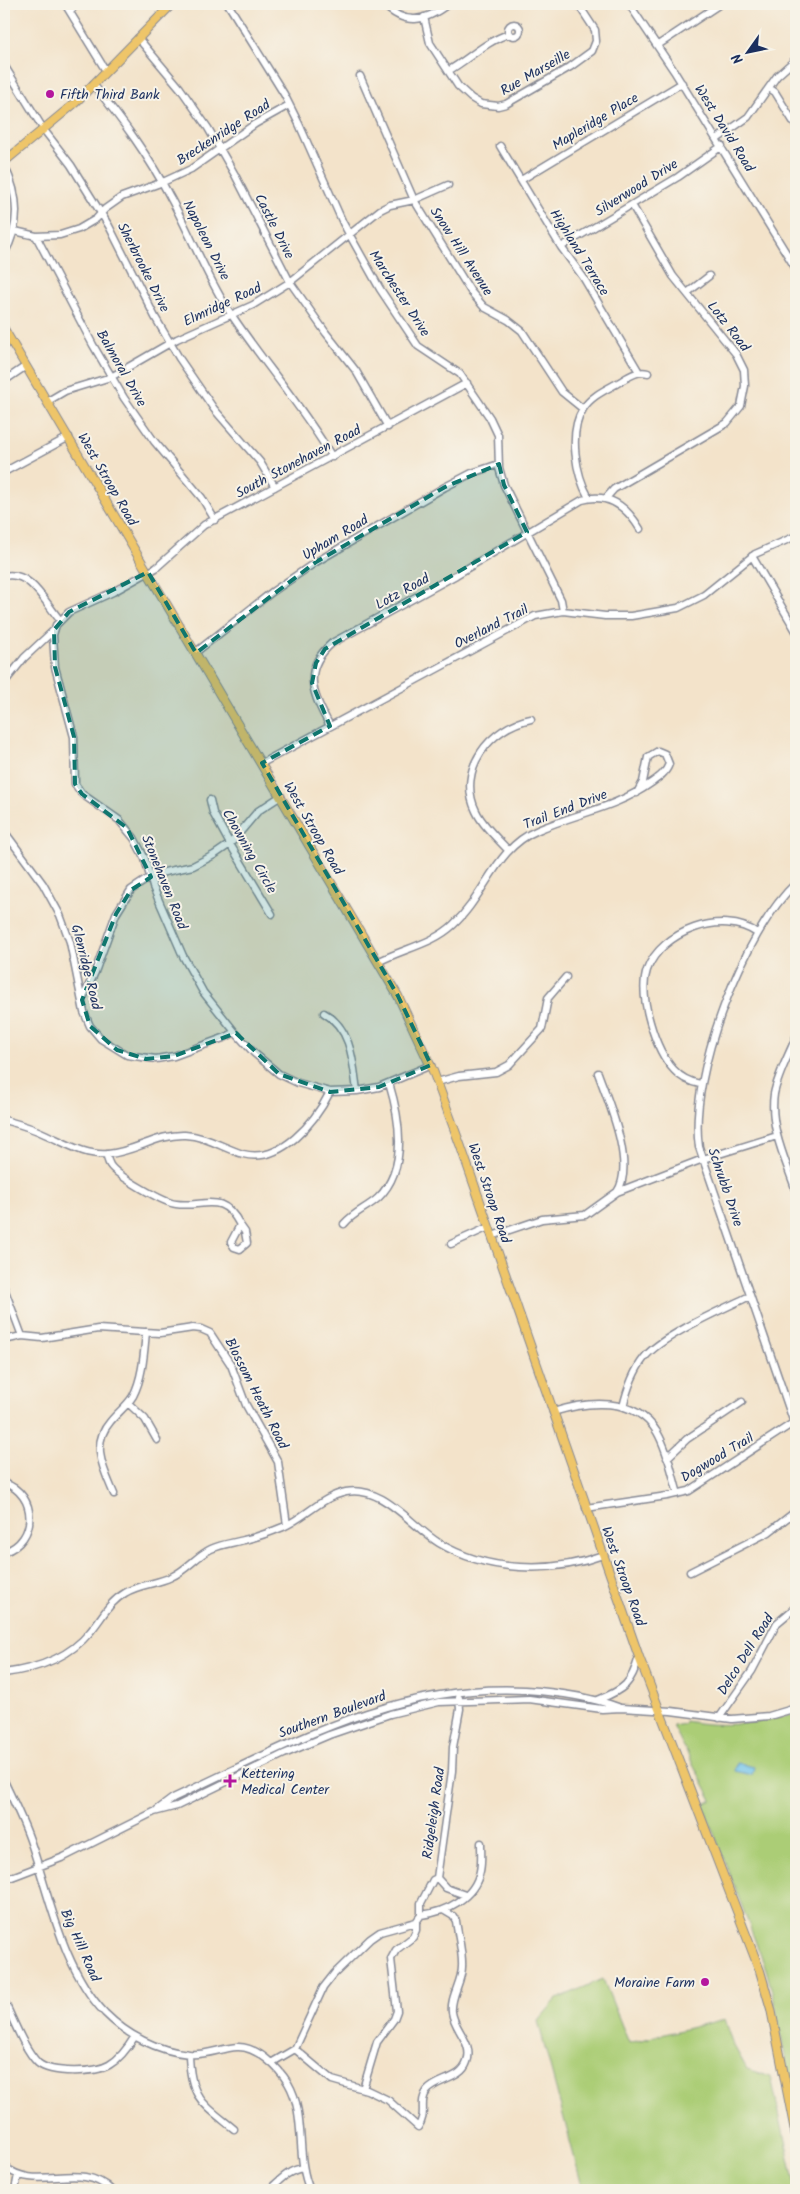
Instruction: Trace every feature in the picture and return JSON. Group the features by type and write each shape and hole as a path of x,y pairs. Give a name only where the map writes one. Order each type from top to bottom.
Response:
{"main road":[{"path":"4,164 93,84 172,4"},
{"name":"West Stroop Road","path":"4,329 398,996 431,1065 639,1657 760,1970 771,2009 796,2136"}],"street":[{"path":"65,4 106,71"},
{"path":"70,11 77,4"},
{"name":"Marchester Drive","path":"228,4 262,55 289,105 349,235 410,336 423,350 456,370 467,382 495,427 499,442 499,464 504,485 561,600 563,612"},
{"path":"383,4 393,14 415,19 424,17 448,4"},
{"name":"Rue Marseille","path":"424,17 430,43 458,86 476,102 488,106 506,104 570,67 592,51 596,41 595,30 578,4"},
{"name":"West David Road","path":"629,4 658,45 722,146 796,269"},
{"path":"658,45 720,4"},
{"path":"448,71 493,41 509,34"},
{"name":"Castle Drive","path":"138,38 180,88 221,149 290,282 356,371 388,427"},
{"path":"717,139 748,117 781,71 796,59"},
{"name":"Sherbrooke Drive","path":"4,65 44,130 71,165 102,213 169,343 214,409 260,462 275,487"},
{"name":"Snow Hill Avenue","path":"360,76 414,200 475,298 484,307 508,320 522,331 562,392 583,409"},
{"name":"Mapleridge Place","path":"521,180 682,83"},
{"name":"Napoleon Drive","path":"93,84 136,141 162,182 233,316 257,353 311,422 332,457"},
{"path":"769,88 775,92 796,126"},
{"name":"Breckenridge Road","path":"36,236 51,237 70,233 88,224 122,197 192,169 255,124 289,105"},
{"name":"Highland Terrace","path":"500,146 561,247 583,277 639,372"},
{"name":"Silverwood Drive","path":"561,247 632,205 722,146"},
{"path":"4,164 16,198 15,232 4,254"},
{"name":"Elmridge Road","path":"48,401 65,391 111,377 169,343 207,325 233,316 290,282 384,208 414,200 448,185"},
{"name":"Lotz Road","path":"606,498 614,489 718,429 732,418 741,406 745,386 744,370 739,359 666,266 632,205"},
{"path":"15,232 36,236"},
{"name":"Balmoral Drive","path":"36,236 111,377 141,424 202,498 215,520"},
{"path":"687,293 708,276"},
{"path":"4,381 26,366"},
{"path":"640,529 625,508 606,498 589,498 578,475 576,460 577,425 583,409 603,391 639,372 648,373"},
{"name":"South Stonehaven Road","path":"148,572 166,561 195,532 215,520 388,427 467,382"},
{"path":"4,472 69,437"},
{"name":"Upham Road","path":"196,652 272,592 316,562 445,487 472,473 499,464"},
{"name":"Lotz Road","path":"330,726 316,701 312,683 316,663 325,649 344,636 448,580 576,503 589,498"},
{"name":"Overland Trail","path":"262,763 528,619 544,613 563,612 620,617 642,616 673,609 704,595 752,556 796,536"},
{"path":"752,556 796,631"},
{"path":"4,683 24,658 54,630 60,620 69,612 113,592 148,572"},
{"path":"4,576 14,575 26,579 60,620"},
{"name":"Stonehaven Road","path":"54,630 55,666 74,737 75,784 82,794 111,813 127,828 138,846 182,956 204,992 235,1032 254,1053 279,1074 298,1084 330,1092 357,1091 389,1084 431,1065"},
{"path":"508,850 479,816 470,791 471,775 476,759 485,745 515,723 531,719"},
{"name":"Trail End Drive","path":"378,962 434,937 455,924 470,906 492,870 516,843 538,830 599,810 634,795 668,768 669,761 665,754 658,752 648,757 643,782 634,795"},
{"path":"82,1000 120,905 132,890 156,874 203,862 230,844 258,811 280,796"},
{"name":"Chowning Circle","path":"210,800 213,813 272,914"},
{"name":"Glenridge Road","path":"4,831 44,884 60,915 70,942 86,1017 101,1039 117,1050 136,1057 165,1058 226,1037 235,1032"},
{"name":"Schrubb Drive","path":"795,1422 750,1296 697,1137 700,1084 726,1004 757,933 774,907 796,882"},
{"path":"700,1084 680,1076 665,1056 653,1029 648,1009 644,986 647,970 663,947 696,927 714,922 734,923 757,933"},
{"path":"438,1082 459,1076 496,1072 509,1065 542,1029 548,998 566,977"},
{"path":"324,1013 335,1020 344,1031 350,1051 357,1091"},
{"path":"796,1037 777,1084 773,1107 777,1136 796,1191"},
{"path":"598,1073 622,1146 623,1170 617,1192"},
{"path":"344,1224 354,1213 372,1202 383,1192 398,1162 397,1112 389,1084"},
{"path":"4,1120 33,1129 84,1152 107,1154 125,1152 154,1139 174,1135 196,1137 246,1155 260,1154 282,1147 298,1135 318,1113 330,1092"},
{"path":"492,1236 542,1219 585,1215 617,1192 703,1159 777,1136"},
{"path":"107,1154 109,1165 116,1172 164,1200 178,1205 203,1202 218,1204 233,1213 240,1225"},
{"path":"450,1244 489,1227"},
{"path":"4,1288 22,1336"},
{"path":"623,1407 635,1373 650,1351 685,1329 750,1296"},
{"name":"Blossom Heath Road","path":"4,1340 22,1336 42,1338 98,1329 146,1332 201,1329 214,1336 231,1365 246,1405 278,1462 287,1525"},
{"path":"114,1494 100,1462 99,1445 105,1428 133,1395 140,1377 146,1332"},
{"path":"667,1458 693,1434 742,1402"},
{"path":"128,1403 144,1419 157,1440"},
{"path":"553,1412 570,1406 592,1403 623,1407 639,1413 648,1420 658,1434 678,1494"},
{"name":"Dogwood Trail","path":"586,1508 678,1494 696,1488 795,1422"},
{"path":"4,1483 13,1487 24,1498 30,1520 23,1539 14,1548 4,1552"},
{"path":"4,1673 43,1664 72,1649 89,1633 107,1607 129,1591 173,1577 210,1549 251,1538 287,1525 330,1496 354,1491 375,1496 395,1509 425,1534 447,1547 495,1564 550,1568 575,1564 603,1555"},
{"path":"690,1572 769,1532 796,1511"},
{"name":"Delco Dell Road","path":"719,1718 752,1671 777,1623 796,1607"},
{"path":"598,1700 612,1695 628,1684 633,1678 639,1657"},
{"name":"Southern Boulevard","path":"4,1880 64,1857 154,1812 173,1798 318,1729 389,1705 458,1692 503,1689 530,1690 598,1700 622,1708"},
{"name":"Ridgeleigh Road","path":"458,1692 460,1700 445,1828 437,1878 450,1890 465,1895"},
{"name":"Southern Boulevard","path":"154,1812 177,1806 284,1754 329,1735 390,1714 439,1702 529,1699 602,1709 622,1708 719,1718 756,1718 796,1708"},
{"name":"Big Hill Road","path":"4,1781 30,1840 48,1902 85,1986 104,2011 135,2036 154,2045 189,2054 242,2047 254,2052 270,2063 285,2079 293,2092 299,2123 303,2168 310,2190"},
{"path":"421,1915 443,1910 456,1904 465,1895 479,1877 481,1843"},
{"path":"363,2089 375,2047 394,2020 397,2010 391,1959 399,1946 413,1937 416,1930 416,1922 421,1915 421,1903 433,1880 437,1878"},
{"path":"295,2049 332,2080 363,2089 388,2100 418,2127 424,2120 423,2104 428,2090 436,2084 458,2074 468,2061 467,2045 452,2013 452,2003 462,1968 456,1921 453,1916 443,1910"},
{"path":"270,2063 295,2049 318,1998 334,1974 376,1934 416,1922"},
{"path":"4,2001 33,2057 40,2064 52,2070 66,2072 109,2066 118,2059 135,2036"},
{"path":"189,2054 190,2075 195,2092 208,2110 234,2129"},
{"path":"4,2166 18,2175 40,2179 82,2176 102,2182 112,2190"},
{"path":"269,2190 285,2176 303,2168"},
{"path":"15,2190 18,2175"}],"highlighted area":[{"path":"499,464 504,485 527,532 325,649 316,663 312,683 330,726 262,763 398,996 431,1065 379,1087 330,1092 279,1074 236,1033 174,1056 146,1059 117,1050 90,1026 82,1000 116,914 131,890 151,877 127,828 82,794 75,784 74,737 55,667 54,630 69,612 148,572 196,653 316,562 445,487"}],"green space":[{"path":"796,1713 796,2113 774,1999 766,1969 705,1810 704,1804 712,1800 673,1726 684,1724 685,1721 741,1724 769,1720"},
{"path":"603,1979 629,2043 725,2019 734,2046 747,2069 771,2077 796,2190 583,2190 538,2021 557,1999"}],"water":[{"path":"737,1763 754,1767 752,1775 735,1771"}],"place":[{"name":"Fifth Third Bank","path":"50,94"},
{"name":"Kettering Medical Center","path":"230,1781"},
{"name":"Moraine Farm","path":"705,1982"}]}
